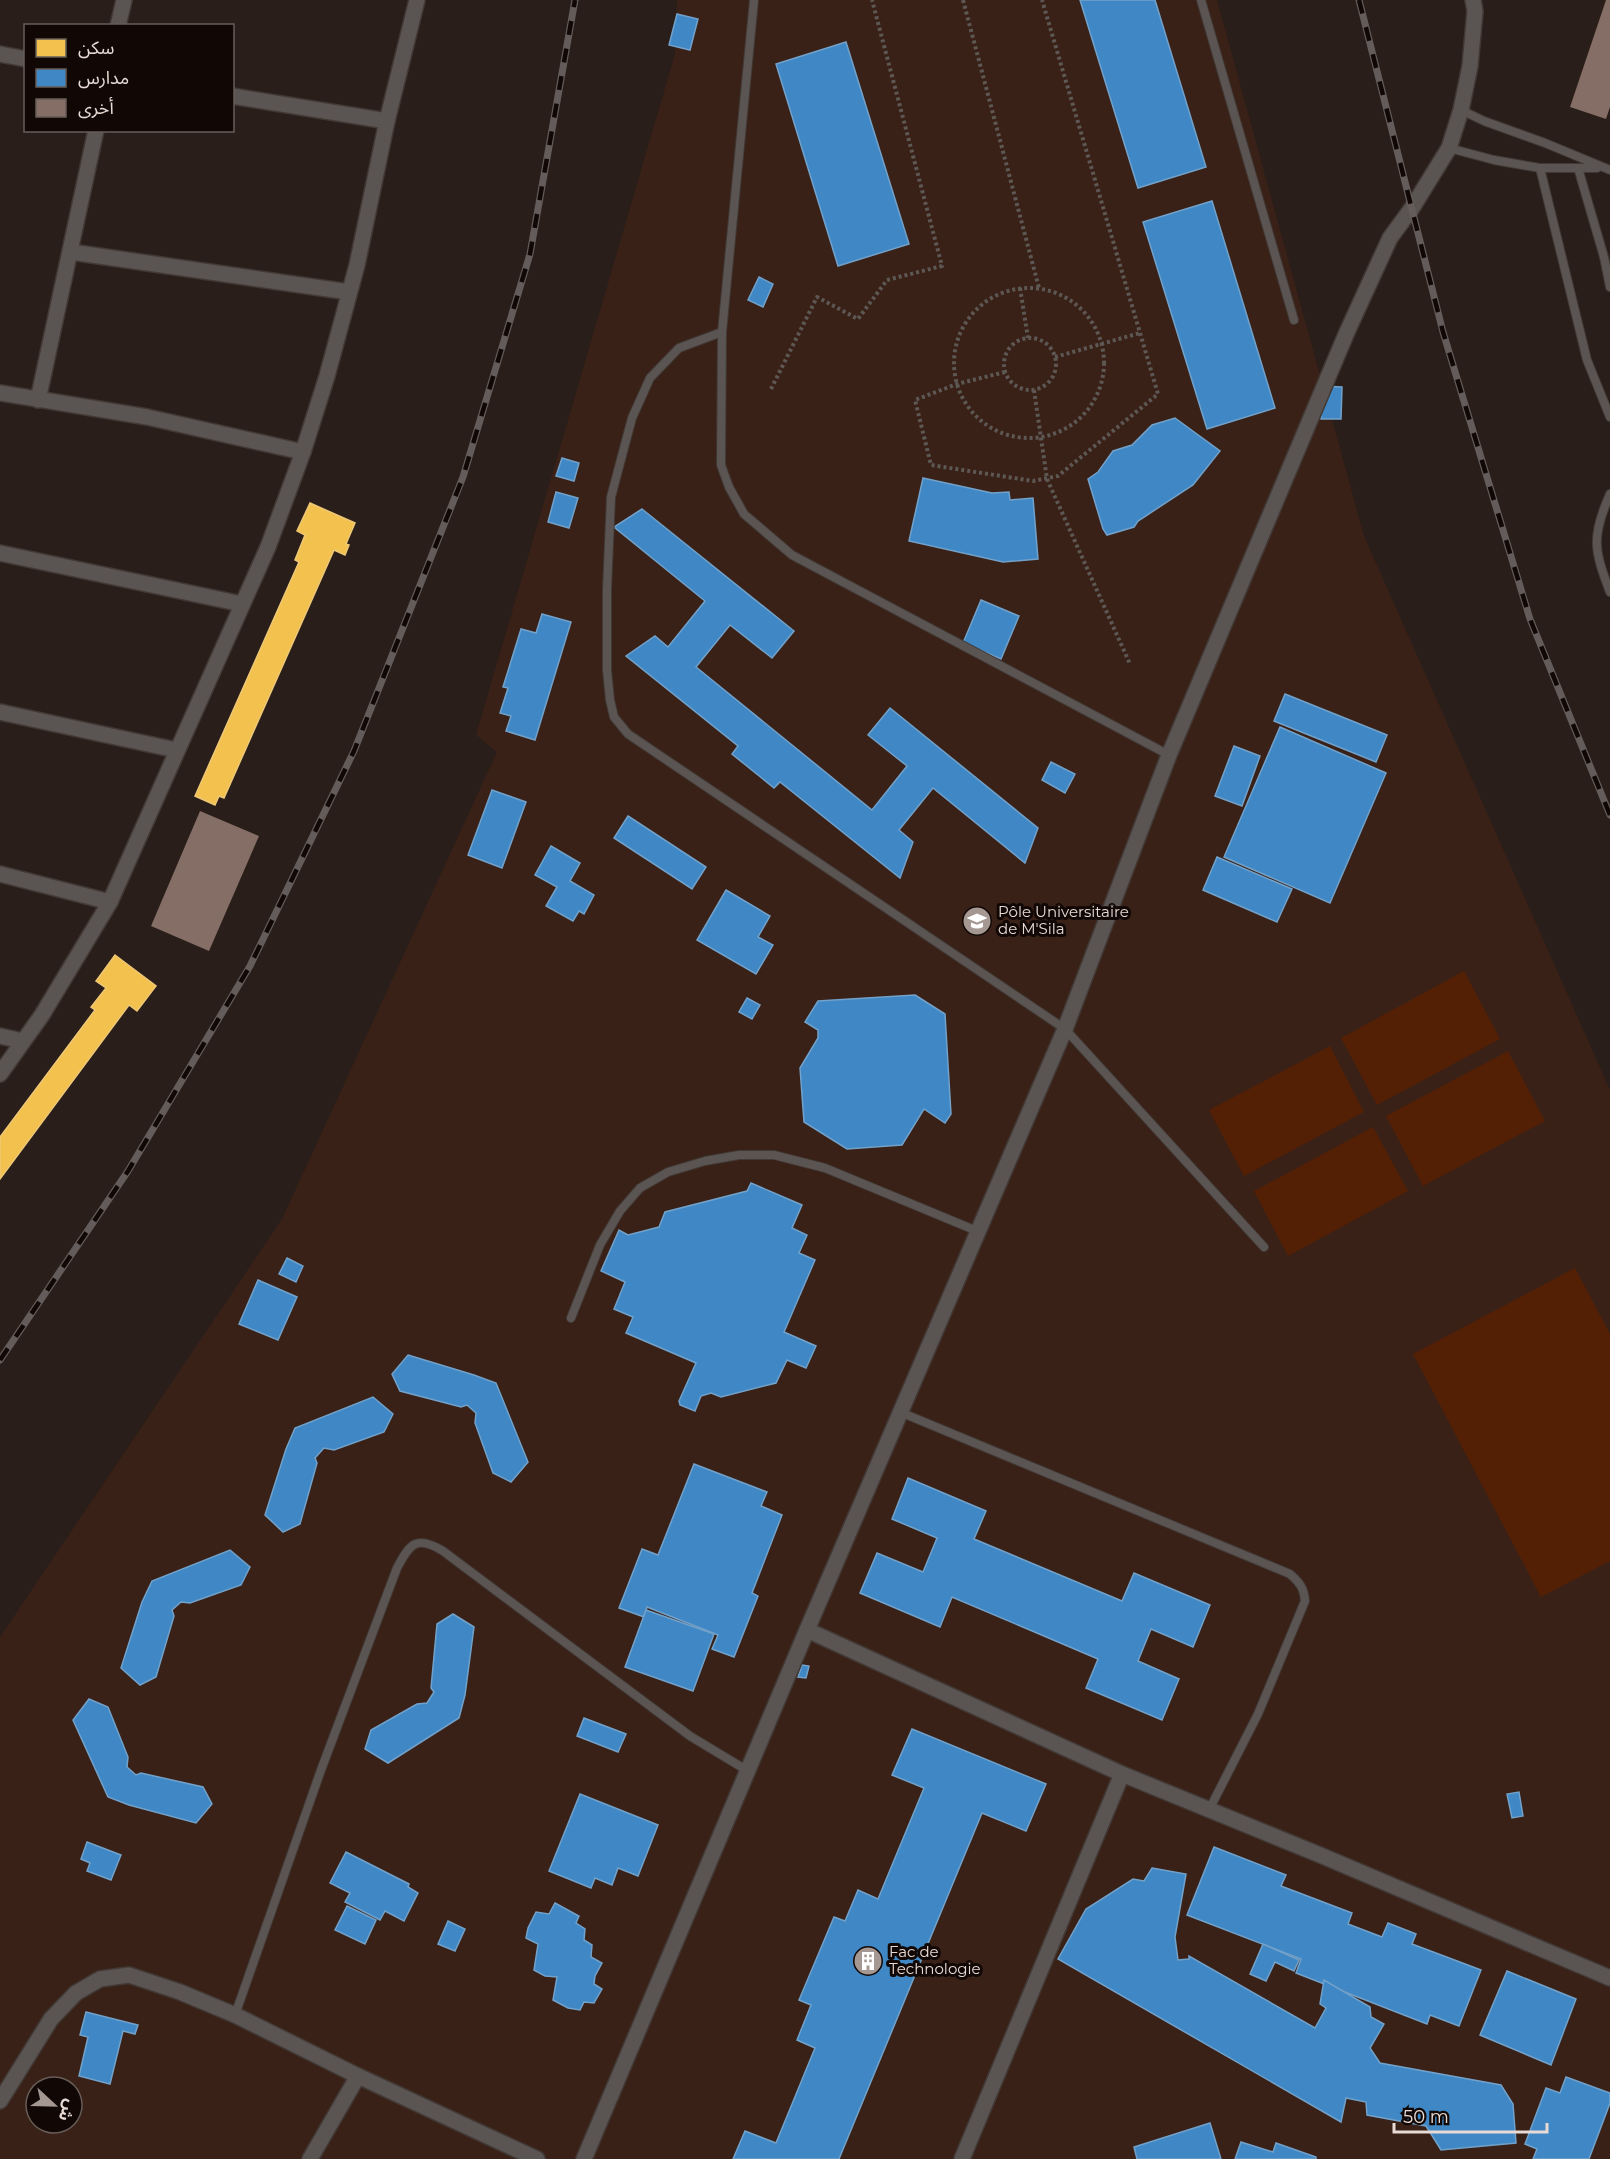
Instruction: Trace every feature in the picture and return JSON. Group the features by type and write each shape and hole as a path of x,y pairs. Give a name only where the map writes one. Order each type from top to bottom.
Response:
{"street":[{"path":"118,24 124,0"},
{"path":"0,1074 68,973 110,903 176,750 206,689 268,548 303,452 327,376 369,213 387,121 417,0"},
{"path":"584,2159 807,1630 1065,1029 1169,754 1373,274 1390,238 1412,208 1449,148 1461,110 1470,66 1477,4"},
{"path":"0,54 24,59"},
{"path":"234,96 387,121"},
{"path":"38,400 96,132"},
{"path":"71,252 349,292"},
{"path":"0,393 147,417 303,452"},
{"path":"0,553 242,604"},
{"path":"0,712 176,750"},
{"path":"0,874 110,903"},
{"path":"0,1036 23,1041"},
{"path":"807,1630 1122,1774 1610,1978"},
{"path":"962,2159 1122,1774"},
{"path":"0,2101 51,2019 76,1993 100,1979 129,1975 180,1992 235,2015 358,2076 537,2159"},
{"path":"310,2159 358,2076"}],"lane":[{"path":"754,0 722,332 721,465 729,487 744,514 792,555 1169,754"},
{"path":"1201,0 1294,320"},
{"path":"1461,110 1610,170"},
{"path":"1449,148 1486,159 1540,168 1601,168"},
{"path":"1540,168 1587,360 1610,417"},
{"path":"1578,168 1604,257 1610,287"},
{"path":"722,332 679,348 650,378 632,418 611,497 607,590 607,669 614,717 628,735 1065,1029 1264,1247"},
{"path":"1610,494 1596,534 1598,560 1610,592"},
{"path":"572,1318 600,1245 620,1211 640,1188 668,1172 705,1161 739,1155 774,1155 825,1168 977,1231"},
{"path":"900,1412 1290,1575 1300,1582 1304,1590 1305,1601 1258,1713 1209,1810"},
{"path":"235,2015 321,1770 397,1568 407,1549 417,1543 430,1543 443,1551 690,1736 748,1771"}],"path":[{"path":"771,389 817,297 858,319 887,280 942,266 872,0"},
{"path":"963,0 1039,288"},
{"path":"1005,372 957,384 915,400 932,465 1033,481 1058,476 1158,394 1042,0"},
{"path":"1020,288 1028,338"},
{"path":"1020,288 1039,288 1062,295 1081,309 1095,328 1101,344 1104,374 1097,396 1083,416 1064,430 1042,438 1018,439 995,431 975,417 961,398 954,375 954,351 962,328 976,309 996,295 1020,288"},
{"path":"1055,357 1140,333"},
{"path":"1028,338 1045,342 1055,357 1054,374 1042,388 1034,390 1017,387 1005,372 1004,359 1007,351 1012,344 1028,338"},
{"path":"1034,390 1047,479 1130,664"}],"shaded area":[{"name":"Pôle Universitaire de M'Sila","path":"677,0 1217,0 1364,536 1610,1090 1610,2159 0,2159 0,1637 282,1219 497,752 476,735 675,54"},
{"path":"1464,971 1500,1039 1377,1105 1341,1038"},
{"path":"1330,1046 1364,1112 1244,1176 1209,1110"},
{"path":"1508,1051 1545,1121 1423,1186 1386,1116"},
{"path":"1373,1127 1408,1191 1288,1256 1254,1191"},
{"path":"1575,1268 1610,1334 1610,1561 1541,1597 1413,1354"}],"building: سكن":[{"path":"310,503 355,523 346,544 349,545 345,555 334,550 224,798 219,796 215,805 195,796 299,562 295,560 305,535 297,531"},
{"path":"115,955 156,986 137,1011 129,1005 0,1179 0,1137 95,1010 91,1007 106,988 96,981"}],"building: مدارس":[{"path":"1080,0 1155,0 1206,167 1138,188"},
{"path":"677,14 698,19 690,50 669,45"},
{"path":"846,42 909,244 838,266 776,64"},
{"path":"1212,201 1275,408 1207,429 1143,222"},
{"path":"759,277 773,284 763,307 748,300"},
{"path":"1321,386 1342,387 1341,419 1321,419"},
{"path":"1175,418 1220,451 1193,485 1138,521 1134,527 1107,535 1103,529 1088,479 1098,472 1113,451 1132,445 1152,425"},
{"path":"562,458 579,463 574,481 556,476"},
{"path":"923,478 992,493 1009,492 1010,500 1033,498 1038,559 1003,562 909,541"},
{"path":"556,492 578,498 569,528 548,522"},
{"path":"642,509 794,631 772,658 730,625 696,667 872,810 907,766 868,735 890,708 1038,828 1025,863 933,788 899,830 913,842 900,878 780,782 774,788 732,754 738,746 626,656 655,636 668,647 705,601 614,527"},
{"path":"981,600 1019,616 1001,659 963,643"},
{"path":"542,614 571,622 535,740 506,731 511,716 500,713 508,688 503,687 521,629 536,633"},
{"path":"1285,694 1387,735 1376,762 1274,721"},
{"path":"1280,727 1386,773 1330,903 1224,857"},
{"path":"1234,746 1260,756 1242,806 1215,796"},
{"path":"1051,762 1075,774 1065,793 1042,780"},
{"path":"492,790 526,802 502,868 468,855"},
{"path":"628,816 706,867 692,889 614,838"},
{"path":"551,846 580,863 570,881 594,895 584,914 579,911 573,921 546,906 557,887 535,875"},
{"path":"1217,857 1292,889 1277,922 1203,890"},
{"path":"726,890 770,916 758,937 773,945 756,974 697,940"},
{"path":"915,995 945,1014 951,1114 945,1123 924,1109 902,1145 847,1149 804,1122 800,1068 818,1038 818,1030 805,1022 818,1001"},
{"path":"747,998 760,1005 752,1019 739,1012"},
{"path":"751,1183 802,1205 792,1228 807,1235 799,1253 815,1260 784,1332 816,1346 806,1368 787,1360 776,1383 721,1397 711,1393 701,1396 695,1411 680,1405 679,1401 696,1363 626,1333 633,1317 614,1309 625,1282 601,1271 619,1230 628,1235 659,1227 665,1212 747,1191"},
{"path":"287,1258 303,1266 296,1282 279,1274"},
{"path":"258,1280 297,1297 278,1340 239,1324"},
{"path":"408,1355 496,1383 528,1462 511,1482 493,1473 475,1423 476,1413 467,1405 461,1407 400,1391 392,1374"},
{"path":"373,1397 393,1414 384,1432 334,1450 324,1448 315,1458 317,1463 300,1524 283,1532 265,1515 295,1428"},
{"path":"694,1464 767,1492 761,1506 782,1515 752,1593 758,1596 734,1657 712,1649 718,1635 647,1607 644,1617 619,1608 642,1549 658,1555"},
{"path":"908,1478 986,1511 974,1539 1122,1601 1134,1573 1210,1605 1193,1647 1151,1629 1138,1661 1179,1679 1162,1720 1086,1688 1098,1659 952,1597 940,1627 860,1593 877,1553 923,1572 937,1538 892,1519"},
{"path":"230,1550 250,1567 241,1585 190,1603 181,1602 172,1610 174,1616 156,1677 140,1685 121,1668 142,1602 152,1581"},
{"path":"646,1610 714,1634 693,1691 625,1667"},
{"path":"453,1614 474,1627 465,1695 459,1718 388,1763 365,1749 371,1730 417,1704 427,1703 434,1692 431,1688 437,1624"},
{"path":"802,1665 809,1666 806,1678 798,1677"},
{"path":"89,1699 108,1707 128,1757 127,1767 136,1775 141,1773 203,1787 212,1804 196,1823 108,1797 73,1720"},
{"path":"584,1718 626,1734 618,1752 577,1736"},
{"name":"Fac de Technologie","path":"912,1729 1046,1784 1026,1831 982,1813 839,2159 733,2159 745,2131 776,2143 815,2048 797,2040 811,2005 799,2000 834,1917 845,1921 858,1890 878,1899 924,1788 892,1775"},
{"path":"1519,1792 1523,1816 1512,1818 1507,1794"},
{"path":"580,1794 658,1825 638,1876 618,1868 612,1885 595,1878 591,1888 549,1871"},
{"path":"87,1842 121,1855 111,1880 87,1871 90,1863 81,1859"},
{"path":"1214,1847 1286,1875 1281,1886 1352,1913 1348,1924 1382,1937 1388,1923 1416,1934 1412,1944 1481,1970 1459,2026 1430,2015 1427,2024 1296,1973 1301,1959 1187,1915"},
{"path":"346,1852 409,1884 408,1887 418,1893 404,1921 385,1911 380,1920 345,1902 350,1893 330,1883"},
{"path":"1152,1868 1186,1874 1175,1937 1178,1960 1189,1959 1189,1956 1315,2028 1326,2008 1320,2004 1324,1980 1370,2007 1371,2017 1384,2024 1370,2048 1380,2063 1501,2085 1513,2104 1516,2143 1441,2150 1426,2126 1367,2115 1366,2102 1346,2098 1341,2122 1058,1959 1086,1909 1133,1879 1144,1881"},
{"path":"555,1903 579,1916 576,1923 585,1929 584,1940 592,1945 591,1957 602,1963 595,1976 594,1984 602,1989 594,2003 584,2002 580,2010 568,2008 553,2000 557,1977 545,1976 534,1970 538,1944 526,1938 536,1912 549,1914"},
{"path":"347,1906 376,1920 365,1944 335,1930"},
{"path":"448,1921 465,1929 455,1951 438,1944"},
{"path":"1263,1944 1299,1960 1294,1971 1275,1962 1266,1981 1250,1974"},
{"path":"1507,1971 1576,1999 1551,2065 1480,2035"},
{"path":"86,2012 138,2025 135,2034 123,2031 110,2084 79,2075 88,2037 80,2035"},
{"path":"1566,2077 1610,2093 1610,2103 1589,2159 1533,2159 1537,2149 1525,2144 1546,2088 1560,2093"},
{"path":"1210,2123 1221,2159 1137,2159 1134,2147"},
{"path":"1241,2142 1273,2152 1276,2143 1316,2157 1316,2159 1235,2159"}],"building: أخرى":[{"path":"1606,0 1610,0 1610,107 1606,119 1570,107"},
{"path":"200,811 259,836 209,951 151,926"}],"railway":[{"path":"0,1360 128,1171 250,966 354,751 463,477 530,254 575,0"},
{"path":"1359,0 1443,332 1530,619 1610,815"}],"place":[{"name":"Pôle Universitaire de M'Sila","path":"977,921"},
{"name":"Fac de Technologie","path":"868,1961"}]}
